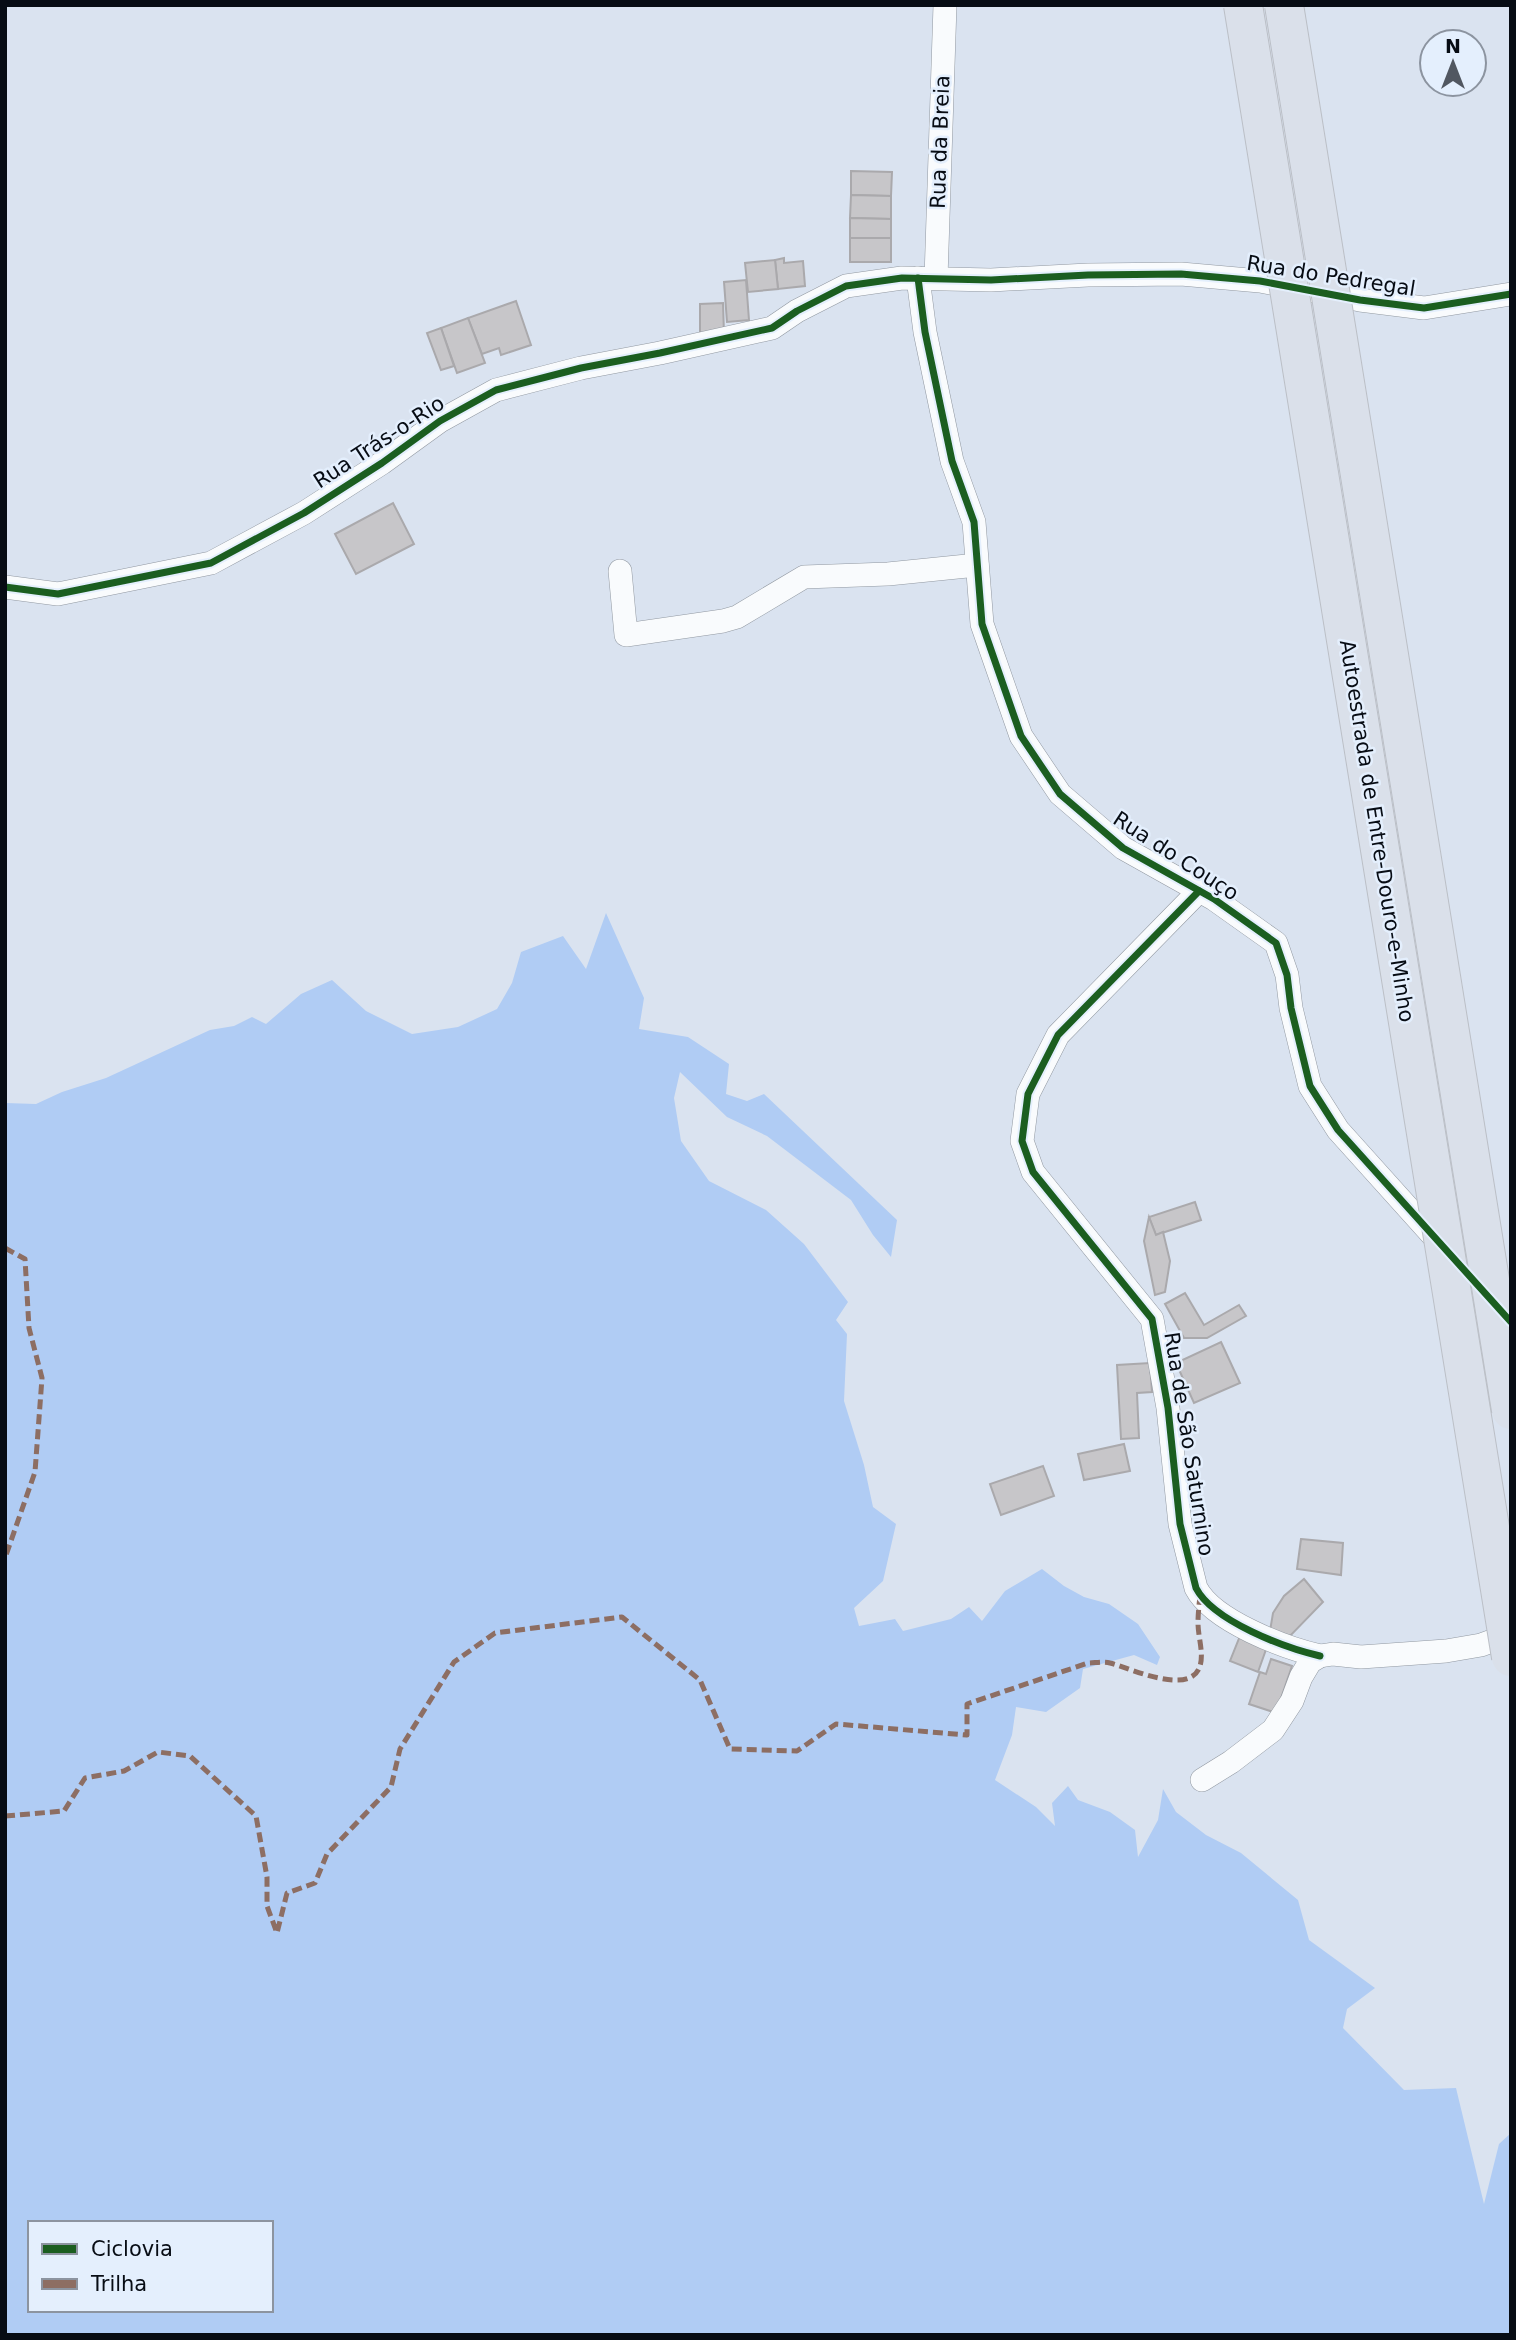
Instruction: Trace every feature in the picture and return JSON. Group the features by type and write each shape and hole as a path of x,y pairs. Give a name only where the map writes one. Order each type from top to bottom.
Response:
{"highway":[{"name":"Autoestrada de Entre-Douro-e-Minho","path":"1243,5 1511,1657"},
{"name":"Autoestrada de Entre-Douro-e-Minho","path":"1284,5 1511,1410"}],"street":[{"name":"Rua da Breia","path":"927,278 945,5"},
{"name":"Rua do Pedregal","path":"927,278 991,280 1181,274 1260,281 1360,300 1424,307 1511,294"},
{"name":"Rua do Couço","path":"927,278 925,332 951,461 974,522 982,624 1021,736 1060,794 1123,848 1199,891 1276,943 1287,975 1291,1008 1310,1086 1319,1102 1347,1139 1511,1322"},
{"name":"Rua Trás-o-Rio","path":"5,587 58,594 211,563 304,513 382,463 440,421 495,390 581,368 660,354 772,328 797,311 846,286 873,281 927,278"},
{"path":"620,571 626,635 737,617 804,577 888,574 977,565"},
{"name":"Rua de São Saturnino","path":"1199,891 1058,1035 1028,1094 1022,1141 1033,1172 1152,1319 1168,1408 1180,1524 1196,1588 1208,1605 1223,1616 1291,1649 1320,1657 1333,1654 1361,1657 1446,1651 1481,1645 1511,1634"},
{"path":"1202,1780 1273,1730 1292,1701 1310,1662 1320,1657"}],"shaded area":[{"path":"606,913 644,998 639,1029 688,1037 729,1064 726,1094 747,1101 764,1094 897,1220 891,1257 851,1200 767,1136 727,1117 680,1072 674,1098 681,1141 709,1181 766,1210 804,1244 848,1302 836,1320 847,1334 844,1401 864,1465 873,1507 896,1524 883,1581 854,1608 859,1626 895,1619 903,1631 951,1619 969,1607 982,1621 1005,1591 1042,1569 1064,1586 1084,1597 1109,1604 1138,1624 1160,1657 1157,1665 1134,1655 1083,1669 1080,1688 1046,1712 1016,1707 1012,1735 995,1780 1036,1807 1055,1826 1052,1803 1068,1786 1078,1800 1110,1812 1135,1830 1138,1857 1158,1820 1163,1789 1176,1812 1206,1835 1241,1853 1298,1900 1309,1940 1375,1988 1347,2009 1343,2028 1404,2090 1456,2088 1484,2204 1499,2144 1511,2133 1511,2335 5,2335 5,1103 36,1104 62,1092 106,1078 210,1030 234,1026 252,1017 266,1024 301,994 332,980 366,1011 412,1034 458,1027 497,1009 512,983 521,952 563,936 586,969"}],"building":[{"path":"851,171 892,172 891,196 851,195"},
{"path":"851,195 891,196 891,219 850,218"},
{"path":"850,218 891,219 891,238 850,238"},
{"path":"850,238 891,238 891,262 850,262"},
{"path":"784,258 784,263 803,261 805,286 778,289 775,260"},
{"path":"775,260 778,289 748,292 745,263"},
{"path":"746,280 749,320 727,322 724,282"},
{"path":"516,301 531,345 501,355 499,348 482,354 468,318"},
{"path":"723,303 724,334 700,335 700,304"},
{"path":"468,318 485,363 457,373 441,328"},
{"path":"441,328 454,366 441,370 427,333"},
{"path":"393,503 414,544 356,574 335,534"},
{"path":"1195,1202 1201,1220 1156,1235 1149,1217"},
{"path":"1149,1217 1156,1235 1163,1232 1170,1261 1165,1292 1155,1295 1144,1241"},
{"path":"1185,1293 1204,1325 1239,1305 1246,1316 1207,1338 1184,1338 1165,1304"},
{"path":"1221,1342 1240,1383 1194,1403 1176,1363"},
{"path":"1150,1363 1152,1392 1137,1393 1139,1438 1121,1439 1117,1365"},
{"path":"1124,1444 1130,1471 1084,1480 1078,1454"},
{"path":"1043,1466 1054,1496 1001,1515 990,1484"},
{"path":"1301,1539 1343,1543 1341,1575 1297,1569"},
{"path":"1304,1579 1323,1602 1290,1636 1270,1631 1273,1613 1284,1596"},
{"path":"1242,1631 1269,1641 1258,1672 1230,1661"},
{"path":"1271,1659 1292,1666 1276,1713 1249,1704 1260,1672 1266,1674"}],"marked path":[{"path":"5,1248 25,1259 29,1328 42,1378 35,1472 5,1558"},
{"path":"5,1816 64,1811 85,1778 124,1771 158,1752 190,1756 256,1816 267,1877 267,1906 277,1933 287,1893 315,1883 327,1854 391,1787 400,1749 454,1662 495,1633 622,1617 700,1680 730,1749 797,1751 836,1724 967,1735 967,1704 1088,1663 1107,1662 1159,1678 1185,1679 1194,1675 1201,1661 1198,1623 1200,1596"}],"cycle path":[{"path":"5,587 58,594 211,563 304,513 382,463 440,421 496,390 581,368 772,328 797,311 846,286 902,278 991,280 1181,274 1260,281 1360,300 1424,308 1511,294"},
{"path":"918,278 925,332 952,461 974,522 982,624 1021,736 1060,794 1123,848 1214,899 1276,943 1287,975 1291,1008 1310,1086 1338,1130 1511,1322"},
{"path":"1199,891 1058,1035 1028,1094 1022,1141 1033,1172 1152,1319 1168,1408 1180,1524 1196,1588 1205,1600 1233,1622 1270,1640 1320,1656"}]}
